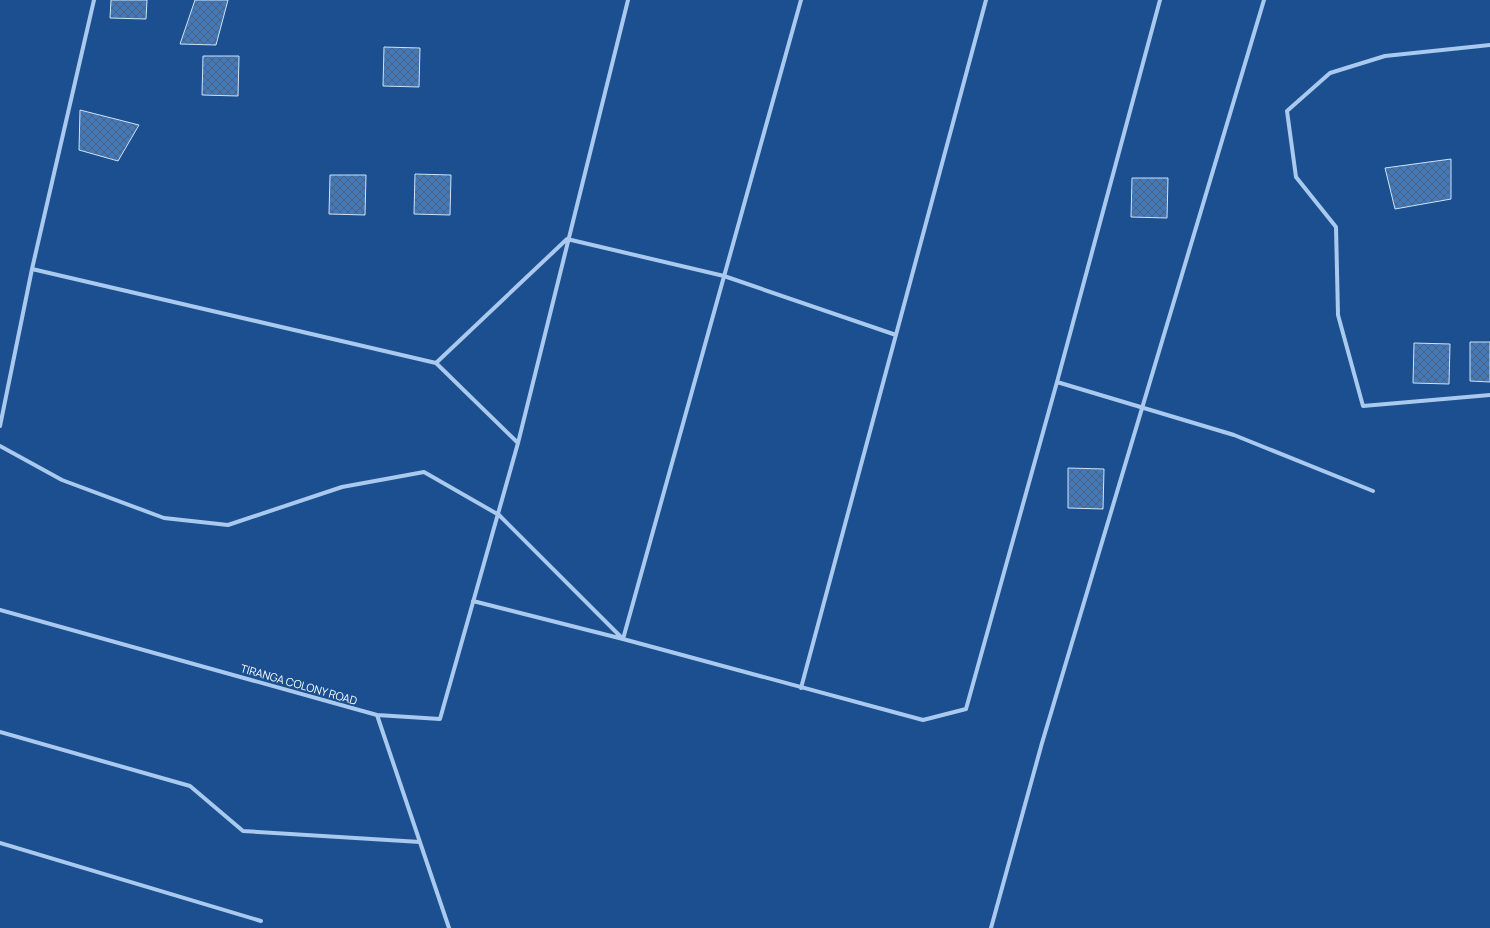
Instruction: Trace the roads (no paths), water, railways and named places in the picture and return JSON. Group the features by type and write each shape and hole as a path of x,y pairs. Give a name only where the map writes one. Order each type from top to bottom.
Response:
{"street":[{"path":"0,426 32,269 94,0"},
{"path":"628,0 567,239 518,443 474,601 623,639 923,720 966,709 1057,382 1160,0"},
{"path":"623,639 801,0"},
{"path":"801,688 986,0"},
{"path":"991,928 1045,736 1264,0"},
{"path":"1490,45 1385,56 1330,73 1287,111 1296,177 1336,227 1338,315 1363,406 1490,394"},
{"path":"436,362 567,239"},
{"path":"567,239 724,276 896,335"},
{"path":"32,269 436,362 518,443"},
{"path":"1057,382 1234,434 1373,491"},
{"path":"0,446 62,480 164,518 228,524 342,487 424,472 499,515 623,639"},
{"name":"TIRANGA COLONY ROAD","path":"0,610 377,715 440,719 474,601"},
{"path":"377,715 449,928"},
{"path":"0,732 190,786 242,831 420,842"},
{"path":"0,843 261,921"}]}
